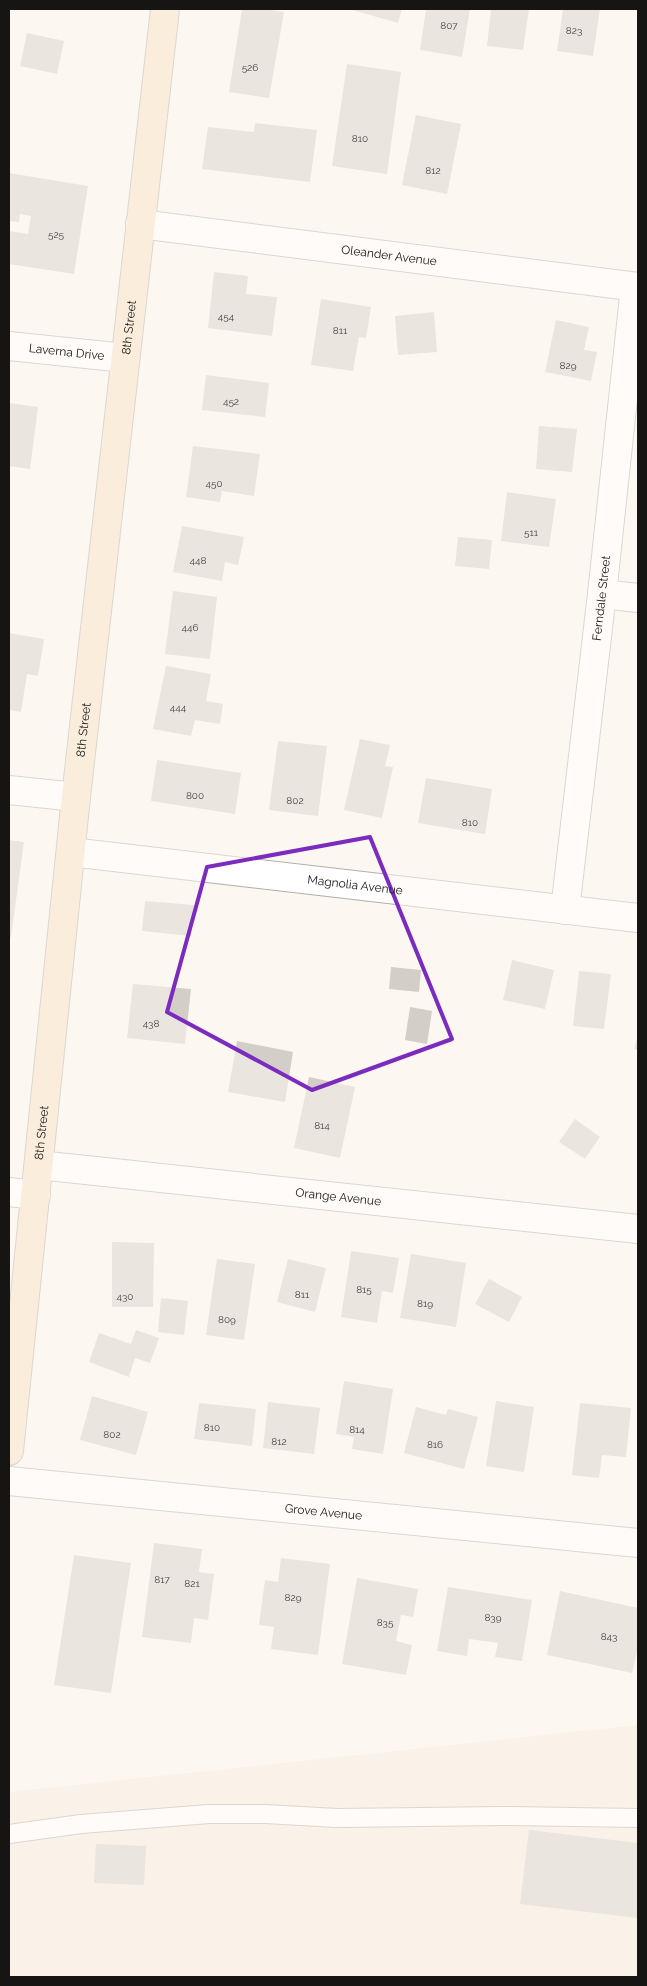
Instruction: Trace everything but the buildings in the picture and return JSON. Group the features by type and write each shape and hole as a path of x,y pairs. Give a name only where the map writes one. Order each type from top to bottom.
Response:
{"street":[{"name":"8th Street","path":"9,1451 76,797 165,9"},
{"name":"Oleander Avenue","path":"140,224 636,287"},
{"name":"Ferndale Street","path":"564,910 636,287"},
{"name":"Laverna Drive","path":"9,346 125,358"},
{"path":"602,594 638,598"},
{"path":"9,790 76,797"},
{"name":"Magnolia Avenue","path":"71,852 638,918"},
{"name":"Orange Avenue","path":"39,1165 638,1229"},
{"path":"9,1192 36,1194"},
{"name":"Grove Avenue","path":"9,1481 638,1544"}],"lane":[{"path":"9,1834 81,1824 209,1814 264,1814 337,1818 504,1816 638,1818"}],"highlighted area":[{"path":"370,837 452,1039 312,1090 167,1012 207,867"}],"shaded area":[{"path":"638,1725 638,1977 9,1977 9,1792"}]}
